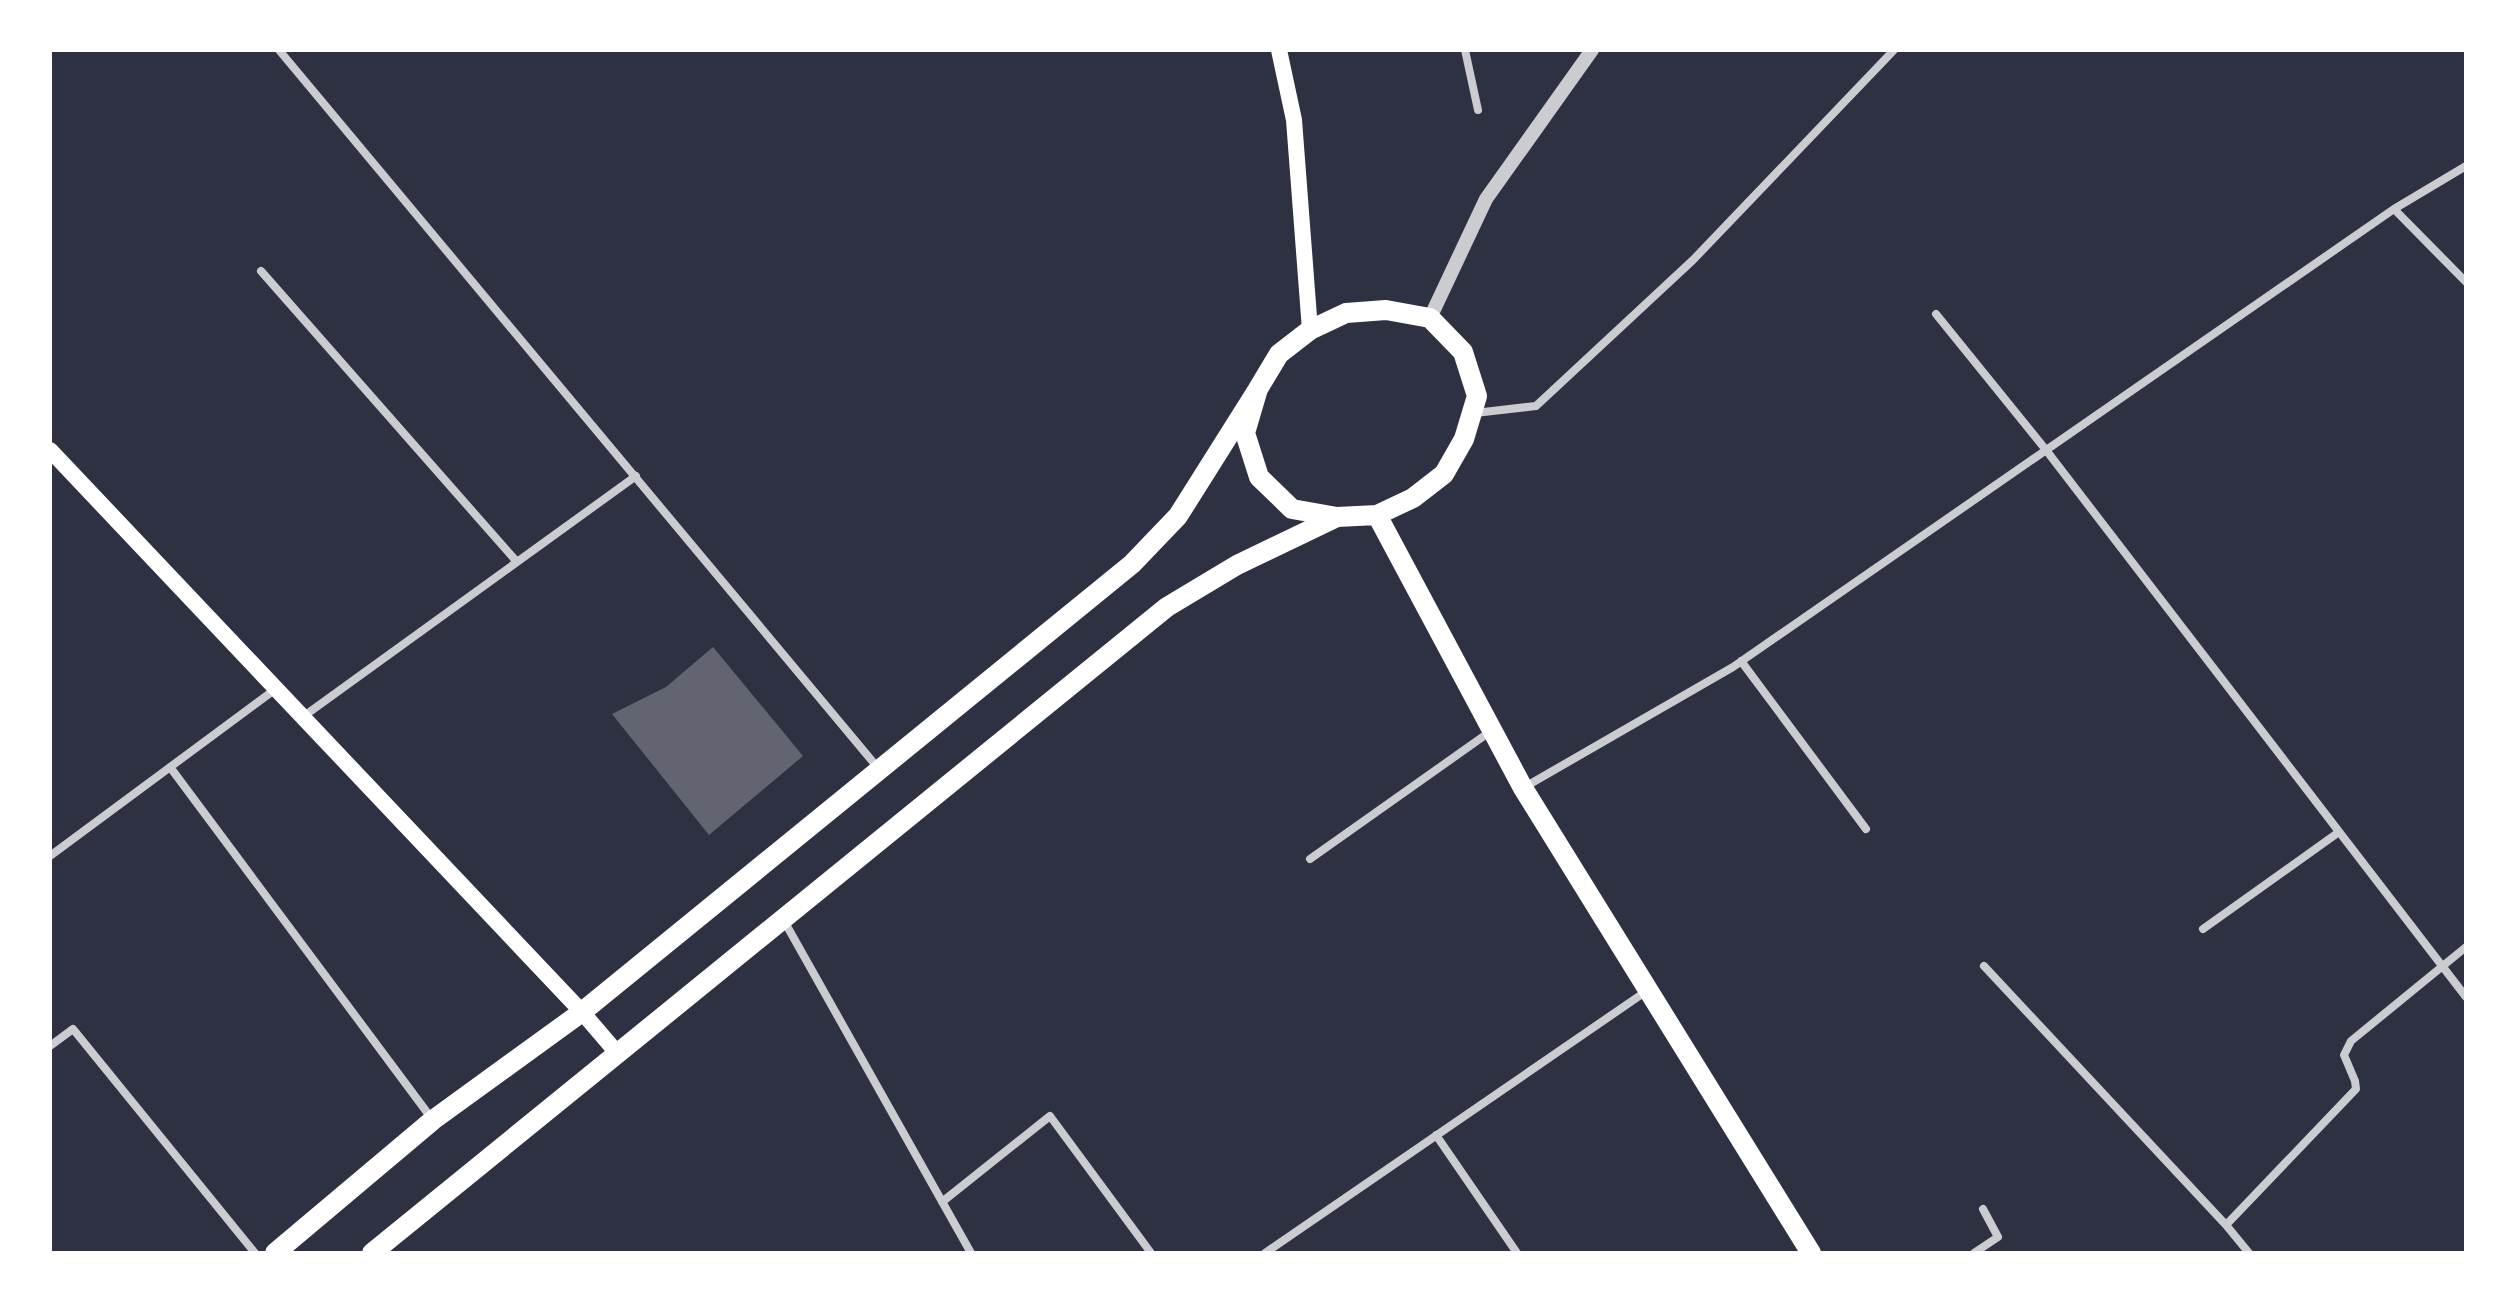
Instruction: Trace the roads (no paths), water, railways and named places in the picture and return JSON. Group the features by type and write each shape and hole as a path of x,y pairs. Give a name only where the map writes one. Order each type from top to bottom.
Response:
{"main road":[{"path":"1279,50 1294,120 1310,330"},
{"path":"275,1253 433,1120 582,1012 1132,564 1178,516 1279,354 1310,330 1346,313 1386,310 1430,318 1463,352 1477,396 1464,439 1444,474 1413,498 1377,515 1337,517 1292,509 1259,477 1245,433 1258,389"},
{"path":"50,450 304,716 618,1054"},
{"path":"1377,515 1523,788 1811,1253"},
{"path":"372,1253 1167,607 1237,565 1337,517"}],"street":[{"path":"279,50 880,770"},
{"path":"1465,50 1478,110"},
{"path":"1430,318 1486,199 1592,50"},
{"path":"1472,414 1536,406 1693,260 1894,50"},
{"path":"1523,788 1741,661 2394,209 2466,166"},
{"path":"2394,209 2466,282"},
{"path":"261,271 517,562"},
{"path":"1936,314 2046,450 2466,997"},
{"path":"304,716 636,476"},
{"path":"1741,661 1866,829"},
{"path":"50,856 277,688"},
{"path":"1310,859 1492,730"},
{"path":"170,767 433,1120"},
{"path":"2203,929 2339,832"},
{"path":"783,919 971,1253"},
{"path":"2226,1225 2356,1089 2344,1055 2351,1041 2466,947"},
{"path":"1984,966 2249,1253"},
{"path":"1265,1253 1648,990"},
{"path":"50,1046 73,1029 255,1253"},
{"path":"942,1202 1050,1116 1151,1253"},
{"path":"1436,1135 1517,1253"},
{"path":"1974,1253 1998,1237 1983,1209"}]}
